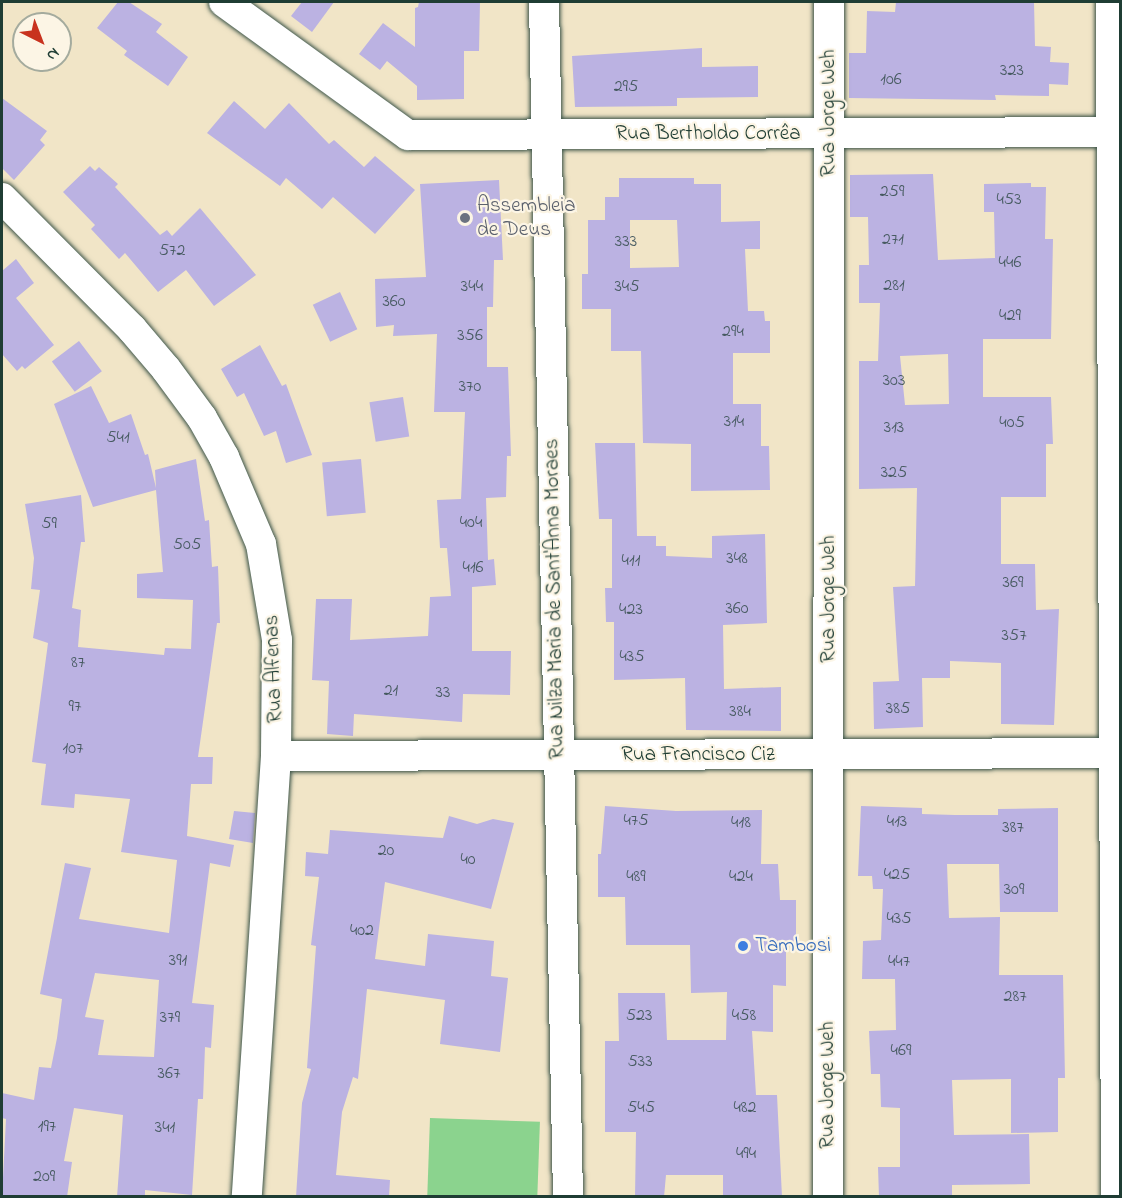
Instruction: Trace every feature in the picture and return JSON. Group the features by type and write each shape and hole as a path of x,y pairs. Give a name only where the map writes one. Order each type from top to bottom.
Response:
{"street":[{"name":"Rua Bertholdo Corrêa","path":"224,2 408,135 1117,132"},
{"name":"Rua Nilza Maria de Sant'Anna Moraes","path":"544,2 568,1197"},
{"name":"Rua Jorge Weh","path":"828,1197 829,2"},
{"path":"1111,2 1117,132 1118,1075 1116,1197"},
{"name":"Rua Alfenas","path":"2,198 132,328 166,369 202,418 241,491 261,544 275,628 276,756 247,1197"},
{"name":"Rua Francisco Ciz","path":"276,756 1118,753"}],"green space":[{"path":"430,1118 540,1122 537,1196 427,1196"}],"building":[{"path":"118,2 129,2 162,24 156,32 188,57 168,86 124,55 127,51 97,28"},
{"path":"302,2 334,2 312,32 291,16"},
{"path":"419,2 480,2 479,51 464,51 464,99 417,100 417,86 387,61 380,70 359,54 383,23 415,47 415,8 418,7"},
{"path":"896,2 1034,2 1035,46 1051,47 1050,62 1069,63 1068,85 1049,84 1049,96 995,95 996,100 849,98 849,53 866,53 867,11 895,12"},
{"path":"702,48 702,67 758,66 758,97 677,98 677,106 575,107 572,56"},
{"path":"2,98 47,131 40,140 45,145 14,180 2,168"},
{"path":"234,101 265,129 289,103 329,144 334,140 364,167 375,156 415,190 375,234 333,197 322,209 286,178 280,186 207,133"},
{"path":"90,166 95,171 99,167 118,184 115,187 160,235 167,230 172,236 200,208 256,275 214,306 186,270 158,292 125,253 119,259 91,229 95,225 63,192"},
{"path":"933,174 938,260 995,258 994,212 984,212 984,184 1031,183 1031,187 1046,187 1045,239 1053,239 1051,339 983,339 983,397 1051,397 1053,444 1046,444 1046,497 1001,497 1001,564 1035,564 1036,610 1059,609 1054,725 1001,724 1001,663 950,661 950,678 922,678 923,727 874,729 873,682 899,681 893,587 915,586 917,488 859,489 859,361 878,361 880,303 859,303 859,265 869,265 868,217 850,217 850,175","holes":["948,354 949,404 905,405 900,356"]},
{"path":"619,178 694,178 694,184 721,184 721,222 760,221 760,249 745,249 748,311 764,311 765,321 770,321 770,353 733,353 733,404 761,404 761,446 769,446 770,490 691,491 691,444 643,443 641,351 611,351 611,309 582,309 582,274 588,274 588,220 605,220 605,197 619,197","holes":["630,220 677,220 679,267 630,268"]},
{"path":"499,180 503,260 494,260 493,307 487,307 487,367 508,367 511,456 507,456 506,497 486,498 488,560 494,559 496,585 472,587 472,651 511,651 510,695 463,694 462,722 354,714 353,736 327,734 329,681 312,680 316,599 352,599 350,640 428,636 430,597 451,596 447,548 440,548 437,500 461,499 465,412 434,412 437,334 393,336 394,325 376,327 375,279 426,277 420,184"},
{"path":"16,259 34,283 16,298 54,345 25,369 22,366 17,371 2,354 2,271"},
{"path":"340,292 357,329 330,342 313,305"},
{"path":"79,341 102,371 75,392 52,361"},
{"path":"260,345 282,386 286,384 312,455 286,463 276,431 264,436 244,393 237,397 221,369"},
{"path":"91,386 109,423 131,414 145,455 148,454 156,488 155,470 196,459 205,521 209,520 212,567 218,566 220,623 217,623 198,757 213,757 212,784 191,784 187,836 234,845 230,867 210,863 192,1003 214,1005 211,1048 205,1047 203,1099 198,1099 192,1195 145,1190 145,1197 117,1197 123,1115 74,1108 64,1161 72,1162 67,1197 2,1197 6,1119 2,1118 2,1093 34,1100 39,1067 51,1068 57,1038 62,999 40,994 65,863 91,868 79,919 169,933 177,860 121,852 130,799 75,794 74,808 41,805 46,764 32,762 48,643 33,638 40,590 31,589 34,558 25,504 81,495 85,542 81,542 72,608 81,610 78,647 164,655 165,648 191,649 193,600 137,598 137,574 163,572 156,490 93,507 54,404","holes":["95,973 159,980 154,1057 98,1055 104,1020 85,1017"]},
{"path":"403,397 409,437 376,442 369,402"},
{"path":"595,443 635,443 637,536 656,536 656,546 666,546 666,556 712,558 712,536 765,534 767,623 723,625 724,689 781,687 781,731 686,730 685,678 614,680 614,622 606,622 605,588 612,588 612,519 599,519"},
{"path":"361,459 366,513 327,516 322,462"},
{"path":"605,806 676,811 762,810 761,864 778,864 780,900 796,900 796,945 786,945 786,986 773,985 773,1032 752,1031 756,1095 777,1095 782,1197 723,1197 723,1175 666,1175 664,1197 635,1197 636,1132 605,1132 605,1041 619,1041 618,993 665,993 667,1040 726,1040 727,992 691,993 690,945 626,945 625,897 598,897 598,854 601,854"},
{"path":"861,806 922,808 922,814 955,815 998,815 998,809 1058,808 1058,912 1000,912 999,864 947,864 949,918 1000,917 999,975 1063,975 1065,1078 1058,1078 1058,1132 1011,1133 1011,1079 952,1080 954,1135 1029,1134 1030,1184 952,1185 952,1197 879,1197 878,1167 900,1167 900,1108 881,1107 880,1074 871,1074 869,1031 896,1030 895,979 862,979 863,941 881,940 883,889 873,889 872,876 858,876"},
{"path":"234,811 255,813 253,843 229,839"},
{"path":"449,816 477,824 493,819 514,823 491,909 385,882 375,959 425,966 428,934 494,941 491,976 508,978 500,1052 440,1044 445,1000 367,989 358,1079 353,1077 342,1112 336,1175 390,1180 389,1197 296,1197 302,1103 311,1069 307,1068 316,946 311,945 319,877 305,876 306,852 328,854 330,830 443,838"}],"place":[{"name":"Assembleia de Deus","path":"465,218"},
{"name":"Tambosi","path":"743,946"}]}
